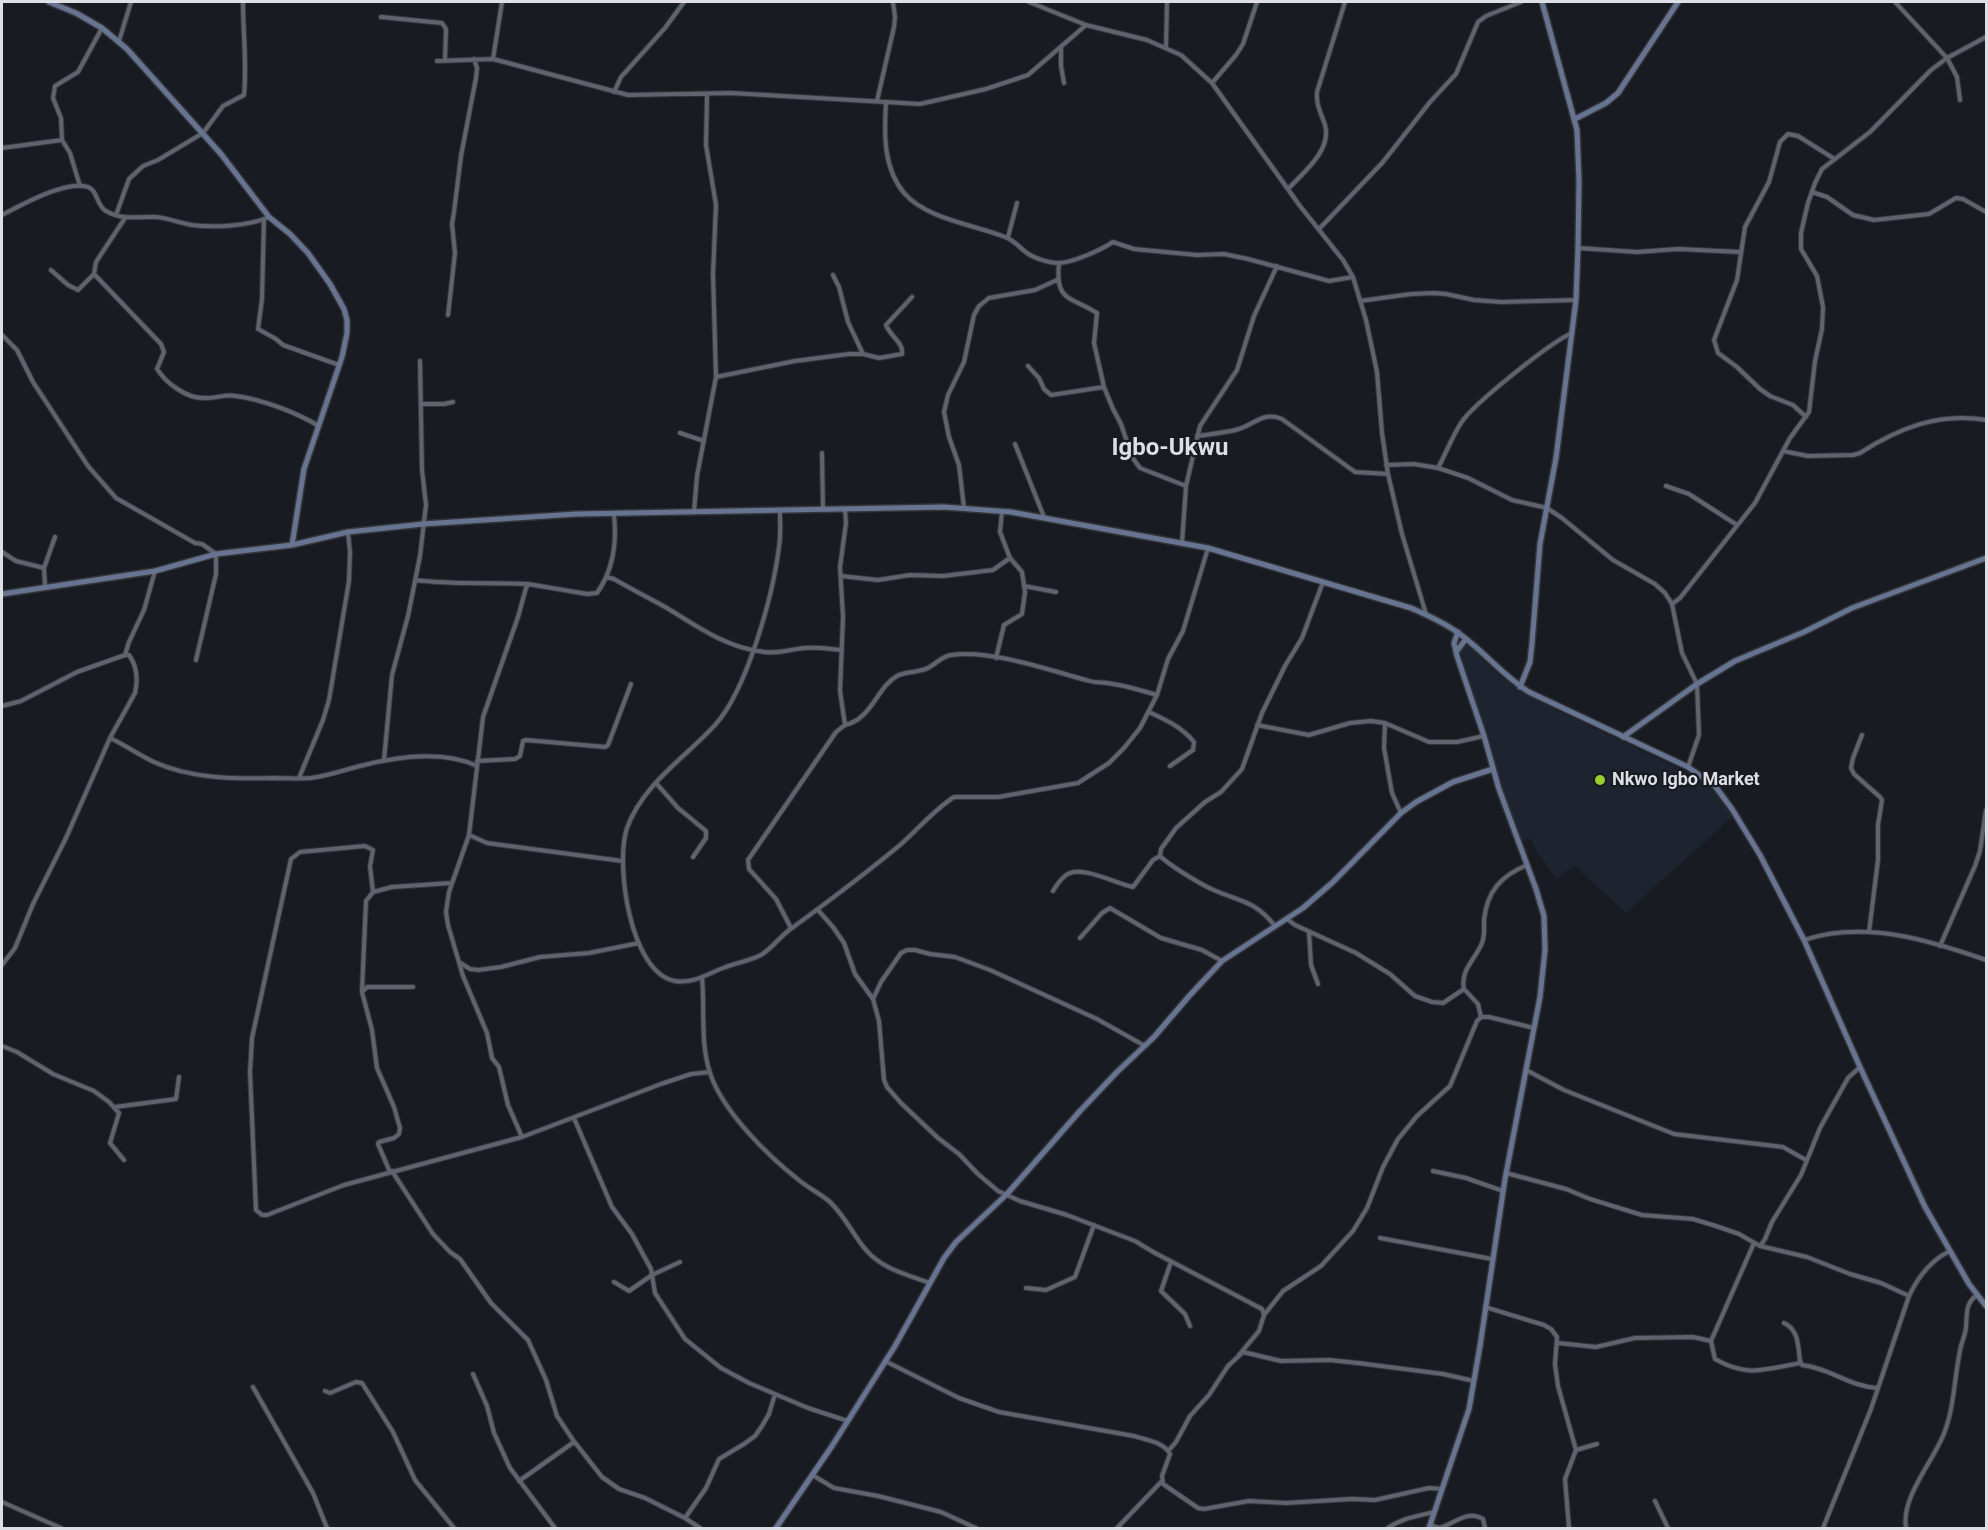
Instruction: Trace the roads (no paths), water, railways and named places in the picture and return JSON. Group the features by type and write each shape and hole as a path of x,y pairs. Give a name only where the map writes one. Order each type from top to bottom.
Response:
{"main road":[{"path":"49,2 76,13 119,41 221,154 266,218 290,234 308,253 344,309 347,333 340,365 304,469 292,544"},
{"path":"1520,687 1531,652 1540,544 1562,414 1576,300 1578,248 1579,153 1575,119 1542,2"},
{"path":"1575,119 1606,103 1618,93 1678,2"},
{"path":"2,594 155,571 216,554 292,544 348,532 423,524 576,514 964,508 1044,517 1208,548 1426,614 1466,639 1520,687 1555,706 1688,767 1714,786 1732,809 1760,855 1804,940 1925,1207 1977,1295 1986,1306"},
{"path":"1623,737 1697,684 1735,661 1804,633 1852,608 1986,558"},
{"path":"1430,1527 1469,1409 1503,1191 1534,1028 1545,950 1544,916 1492,769 1484,736 1456,652 1455,643 1458,633"},
{"path":"1456,652 1466,639"},
{"path":"776,1528 814,1476 956,1242 1006,1194 1080,1111 1145,1046 1222,961 1287,919 1320,894 1401,813 1434,791 1492,769"}],"street":[{"path":"119,41 131,2"},
{"path":"116,215 129,179 143,166 158,160 203,133 223,106 244,95 246,70 243,2"},
{"path":"493,59 502,2"},
{"path":"614,92 621,77 665,28 684,2"},
{"path":"877,101 894,27 893,2"},
{"path":"1029,2 1086,26 1166,47 1181,55 1212,83 1288,189 1332,245 1353,277 1366,320 1377,372 1386,465 1402,534 1426,614"},
{"path":"1166,47 1167,2"},
{"path":"1212,83 1236,56 1243,44 1257,2"},
{"path":"1288,189 1311,164 1323,145 1326,133 1316,103 1317,92 1345,2"},
{"path":"1319,229 1383,162 1430,102 1456,74 1478,22 1497,11 1521,2"},
{"path":"1895,2 1947,58 1958,77 1960,100"},
{"path":"381,17 442,22 446,29 445,60"},
{"path":"437,61 493,59 545,71 614,92 636,95 731,93 920,104 1021,79 1037,69 1086,26"},
{"path":"80,186 70,153 62,140 61,118 53,98 55,86 78,72 102,28"},
{"path":"1672,604 1680,598 1755,503 1790,438 1806,417 1811,402 1823,307 1817,276 1801,249 1804,217 1822,169 1857,143 1931,70 1947,58 1986,37"},
{"path":"1061,49 1064,84"},
{"path":"448,315 455,253 452,224 461,156 476,78 477,68 474,58"},
{"path":"694,512 697,476 716,377 713,274 716,205 706,145 707,95"},
{"path":"885,102 884,129 887,159 904,193 918,206 973,227 1008,237 1029,255 1059,263 1099,251 1113,242 1134,249 1197,255 1224,254 1329,281 1353,277"},
{"path":"1806,417 1793,405 1770,396 1760,389 1718,353 1714,340 1737,280 1745,227 1769,182 1777,151 1784,137 1788,134 1798,136 1834,159"},
{"path":"2,148 62,140"},
{"path":"2,215 46,194 80,186 91,188 96,193 101,207 125,218 155,217 206,226 255,222 266,218 262,299 258,329 283,345 340,365"},
{"path":"1812,192 1827,197 1853,215 1874,220 1929,214 1956,198 1963,199 1986,212"},
{"path":"1008,237 1017,203"},
{"path":"51,270 68,285 78,290 94,274 96,262 125,218"},
{"path":"1578,248 1637,252 1678,249 1740,252"},
{"path":"1059,263 1057,280 1065,295 1097,313 1094,343 1104,387 1121,424 1132,457 1140,468 1186,486"},
{"path":"1182,543 1186,486 1200,426 1237,370 1254,316 1277,266"},
{"path":"94,274 161,344 164,352 157,369 174,386 197,398 224,395 246,398 298,414 320,426"},
{"path":"833,275 839,287 848,322 863,354"},
{"path":"964,508 959,465 949,437 944,412 948,395 964,362 974,315 979,306 989,298 1035,290 1057,280"},
{"path":"1360,301 1433,293 1500,302 1576,300"},
{"path":"716,377 795,361 863,354 879,358 902,354 902,347 886,325 912,297"},
{"path":"1438,468 1461,422 1467,415 1556,341 1572,333"},
{"path":"2,334 17,350 33,382 88,466 116,498 195,543 202,544 216,554 216,574 196,660"},
{"path":"384,760 392,675 408,616 426,505 422,470 420,361"},
{"path":"1028,366 1051,395 1059,396 1078,390 1104,387"},
{"path":"421,404 444,405 453,402"},
{"path":"1197,436 1236,430 1261,417 1278,417 1356,472 1388,474"},
{"path":"1783,451 1808,456 1860,453 1899,430 1918,425 1961,417 1986,420"},
{"path":"680,433 704,441"},
{"path":"1015,444 1044,517"},
{"path":"822,453 823,509"},
{"path":"1386,465 1414,464 1438,468 1468,478 1512,500 1546,508 1562,518 1613,560 1655,584 1665,593 1672,604 1682,652 1697,684 1699,735 1688,767"},
{"path":"1666,486 1689,494 1737,525"},
{"path":"845,510 846,523 841,562 843,616 840,691 845,725"},
{"path":"780,511 779,546 772,587 753,651 723,715 673,763 656,783 641,803 624,837 622,861 625,894 639,943 653,969 676,981 702,978 724,967 762,954 791,928 818,910 898,846 954,797 998,797 1078,783 1109,764 1125,748 1149,712 1157,695 1168,659 1183,631 1208,548"},
{"path":"996,658 1004,626 1021,616 1024,611 1022,572 1010,558 1000,532 1002,511"},
{"path":"415,580 447,583 528,584 592,595 597,593 606,577 615,547 614,514"},
{"path":"299,778 329,700 349,580 348,532"},
{"path":"45,586 44,568 55,537"},
{"path":"2,552 16,561 44,568"},
{"path":"841,576 878,580 910,574 943,576 997,569 1010,558"},
{"path":"125,656 144,610 155,571"},
{"path":"606,577 614,579 714,637 753,651 777,653 807,648 842,650"},
{"path":"1160,856 1161,849 1176,828 1205,802 1221,792 1242,769 1257,725 1281,674 1302,638 1323,581"},
{"path":"522,1137 508,1105 499,1067 492,1058 487,1033 458,962 446,912 451,883 469,836 486,705 509,645 528,584"},
{"path":"1024,586 1056,592"},
{"path":"791,928 776,899 749,868 748,860 836,732 860,718 892,679 899,675 919,672 948,655 958,654 996,658 1062,672 1088,681 1127,686 1157,695"},
{"path":"2,706 21,701 76,672 125,656 129,655 135,664 137,686 110,738 66,838 33,903 15,948 2,965"},
{"path":"110,738 155,763 224,777 313,778 384,760 436,758 477,763 515,759 520,756 523,741 526,740 605,747 608,745 631,684"},
{"path":"1149,712 1175,725 1194,742 1193,750 1170,766"},
{"path":"1257,725 1309,735 1350,723 1371,721 1385,723 1429,742 1457,742 1484,736"},
{"path":"1385,723 1384,748 1392,793 1401,813"},
{"path":"1862,735 1852,758 1851,768 1858,779 1880,797 1882,804 1878,819 1878,860 1869,932"},
{"path":"656,783 678,808 706,831 706,838 693,857"},
{"path":"1940,946 1975,866 1980,851 1986,810"},
{"path":"469,836 487,843 622,861"},
{"path":"373,892 370,866 373,850 370,847 300,852 291,859 252,1038 250,1072 256,1210 262,1215 344,1185 522,1137 691,1074 710,1072"},
{"path":"1053,891 1066,874 1074,872 1088,873 1133,886 1153,860 1160,856"},
{"path":"1160,856 1215,891 1249,903 1261,911 1275,926"},
{"path":"1481,1017 1478,1004 1464,989 1463,975 1476,956 1485,936 1485,917 1491,896 1505,876 1527,865"},
{"path":"451,883 392,887 373,892 366,901 362,992 372,1030 377,1068 394,1107 400,1128 399,1134 394,1138 378,1144 391,1171 433,1234 464,1263 478,1287 491,1303 528,1340 546,1380 557,1416 574,1442 609,1484 645,1498 700,1528"},
{"path":"1080,938 1102,913 1110,908 1161,938 1202,950 1222,961"},
{"path":"818,910 844,943 855,974 866,986 873,999 879,1021 882,1068 887,1087 901,1103 938,1138 959,1154 988,1184 1044,1209 1135,1241 1257,1306 1262,1309 1264,1315"},
{"path":"1287,919 1309,932 1356,953 1390,974 1411,993 1422,999 1443,1003 1464,989"},
{"path":"1309,932 1311,965 1318,984"},
{"path":"1804,940 1837,932 1869,932 1940,946 1986,960"},
{"path":"458,962 470,969 489,969 540,957 589,952 639,943"},
{"path":"873,999 881,982 901,953 915,950 955,957 980,966 1097,1019 1145,1046"},
{"path":"702,978 703,1033 710,1072 722,1097 759,1145 785,1169 832,1204 875,1259 885,1266 930,1284"},
{"path":"362,992 367,987 413,987"},
{"path":"1169,1450 1190,1416 1209,1395 1214,1384 1259,1330 1264,1315 1283,1291 1321,1266 1353,1231 1367,1208 1383,1167 1398,1139 1412,1122 1450,1086 1477,1021 1481,1017 1489,1017 1534,1028"},
{"path":"2,1046 27,1057 53,1074 94,1091 116,1107 117,1125 110,1143 124,1160"},
{"path":"1760,1246 1801,1175 1820,1128 1848,1078 1860,1067"},
{"path":"1526,1070 1564,1090 1674,1134 1783,1148 1806,1160"},
{"path":"116,1107 176,1099 179,1077"},
{"path":"574,1118 612,1207 632,1234 651,1269 655,1293 685,1339 721,1368 808,1408 848,1420"},
{"path":"1433,1171 1466,1178 1503,1191"},
{"path":"1506,1173 1566,1189 1642,1215 1693,1219 1716,1226 1739,1234 1760,1246 1807,1257 1881,1283 1909,1296"},
{"path":"1026,1288 1046,1290 1075,1277 1094,1225"},
{"path":"1380,1238 1492,1259"},
{"path":"1754,1243 1712,1341 1715,1359 1731,1368 1745,1371 1801,1364 1822,1368 1852,1383 1877,1388"},
{"path":"1823,1528 1877,1388 1909,1296 1929,1266 1950,1251"},
{"path":"614,1282 629,1290 652,1275 680,1262"},
{"path":"1172,1262 1161,1291 1185,1314 1190,1326"},
{"path":"1906,1528 1905,1509 1938,1446 1949,1417 1965,1332 1966,1313 1972,1298 1977,1295"},
{"path":"1485,1307 1544,1325 1555,1332 1558,1343 1555,1364 1558,1386 1576,1450 1573,1461 1566,1472 1564,1484 1569,1528"},
{"path":"1784,1323 1795,1331 1801,1364"},
{"path":"1558,1343 1596,1347 1635,1338 1694,1337 1712,1341"},
{"path":"1248,1344 1259,1355"},
{"path":"1239,1355 1248,1352 1281,1361 1329,1360 1358,1363 1443,1374 1474,1382"},
{"path":"885,1361 938,1389 979,1406 999,1412 1134,1436 1154,1442 1169,1450"},
{"path":"473,1374 487,1406 494,1433 510,1468 555,1528"},
{"path":"325,1391 330,1393 356,1382 362,1383 393,1432 416,1480 454,1528"},
{"path":"253,1387 313,1493 327,1528"},
{"path":"685,1518 706,1488 719,1459 750,1440 762,1426 769,1414 775,1394"},
{"path":"519,1481 574,1442"},
{"path":"1576,1450 1597,1444"},
{"path":"1117,1528 1161,1481 1170,1456 1169,1450"},
{"path":"814,1476 834,1488 878,1496 941,1512 976,1528"},
{"path":"1161,1481 1182,1498 1204,1509 1249,1502 1375,1500 1429,1488 1442,1489"},
{"path":"1655,1501 1668,1528"},
{"path":"2,1502 61,1528"},
{"path":"1388,1528 1407,1518 1435,1512"},
{"path":"1430,1527 1439,1528 1465,1516 1476,1515 1483,1519 1485,1528"}],"place":[{"name":"Nkwo Igbo Market","path":"1600,780"}],"district":[{"name":"Igbo-Ukwu","path":"1170,449"}]}
